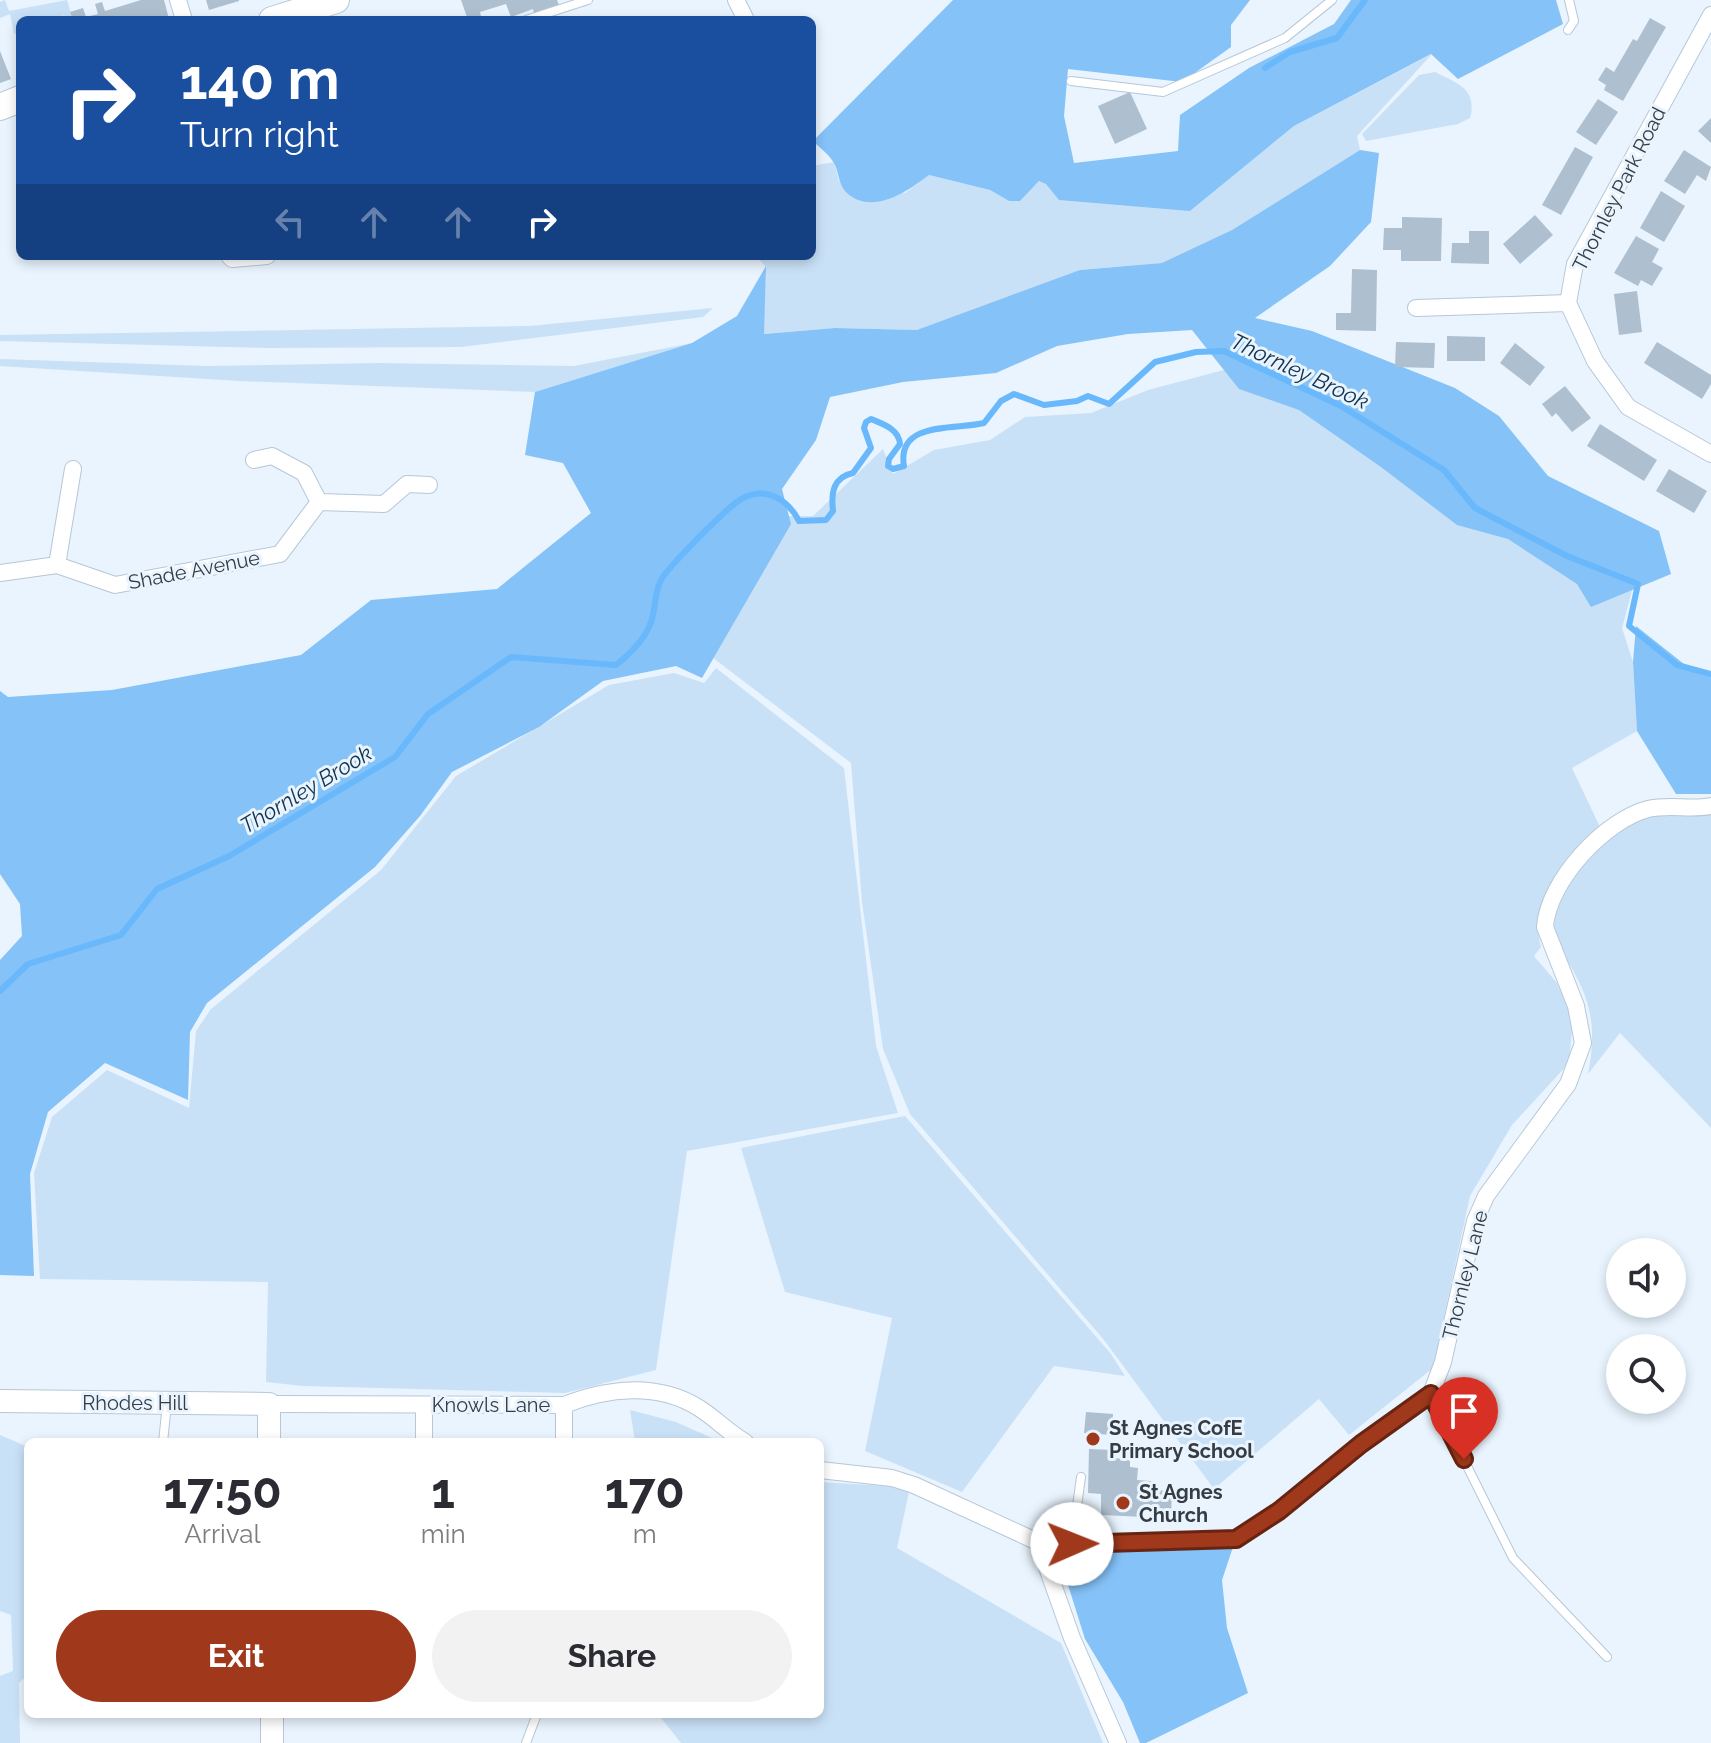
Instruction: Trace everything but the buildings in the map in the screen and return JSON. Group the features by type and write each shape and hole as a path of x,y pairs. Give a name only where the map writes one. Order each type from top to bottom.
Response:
{"main road":[{"path":"285,16 336,0"}],"street":[{"name":"Thornley Park Road","path":"1568,303 1575,264 1711,15"},
{"path":"1416,308 1568,303 1595,361 1628,407 1711,454"},
{"path":"254,460 272,456 304,473 319,502 384,504 407,484 429,485"},
{"path":"57,565 73,469"},
{"name":"Shade Avenue","path":"0,573 57,565 115,585 280,554 319,502"},
{"name":"Thornley Lane","path":"1431,1394 1443,1362 1475,1221 1486,1196 1568,1084 1583,1043 1576,1006 1545,927 1546,914 1556,890 1583,853 1630,817 1666,807 1711,806"},
{"name":"Knowls Lane","path":"269,1404 564,1405 590,1395 623,1390 659,1392 696,1406 740,1438"},
{"path":"824,1470 892,1478 914,1485 1038,1542 1072,1544 1236,1539 1279,1511 1361,1444 1431,1394"},
{"name":"Rhodes Hill","path":"0,1401 269,1404"},
{"path":"269,1404 269,1438"},
{"path":"424,1405 424,1438"},
{"path":"564,1405 564,1438"},
{"path":"1038,1542 1072,1638 1118,1743"},
{"path":"272,1718 272,1743"}],"lane":[{"path":"538,16 588,0"},
{"path":"1071,81 1163,92 1285,38 1332,0"},
{"path":"1568,30 1574,21 1569,0"},
{"path":"1431,1394 1513,1558 1607,1657"},
{"path":"163,1438 167,1403"},
{"path":"1072,1544 1081,1477"},
{"path":"526,1743 535,1718"}],"shaded area":[{"path":"5,0 9,11 67,0 72,16 16,16 14,34 10,14 0,18 0,2"},
{"path":"953,0 1250,0 1231,25 1231,47 1182,82 1068,69 1064,116 1074,163 1178,151 1180,115 1249,68 1334,24 1351,0 1556,0 1563,24 1458,79 1431,54 1294,126 1190,211 1059,200 1046,184 1039,181 1020,201 1009,201 990,190 929,175 890,198 869,202 858,200 845,191 833,162 816,144 816,138"},
{"path":"1432,54 1357,136 1360,150 1232,230 1164,263 1080,270 989,314 917,330 835,328 763,334 766,267 760,260 816,260 816,165 834,162 839,181 905,193 929,175 990,190 1009,201 1020,201 1039,181 1190,211 1294,126"},
{"path":"1435,72 1464,88 1471,100 1470,118 1458,124 1366,141 1362,134 1419,75"},
{"path":"1360,150 1379,153 1371,222 1330,266 1255,318 1312,331 1455,388 1499,416 1548,476 1659,531 1671,574 1591,607 1577,584 1508,539 1457,525 1299,410 1239,389 1192,330 1128,334 1057,346 996,373 903,382 830,397 816,440 782,489 791,524 702,678 676,666 603,681 539,727 452,772 420,816 375,867 207,1003 190,1032 188,1100 105,1063 48,1112 30,1174 34,1276 0,1275 0,960 22,936 20,904 0,874 0,691 8,697 112,690 301,655 371,600 497,589 591,513 563,463 525,455 535,392 692,343 737,316 766,266 764,334 835,328 917,330 1080,270 1162,263 1232,230"},
{"path":"713,308 703,317 461,347 269,348 0,341 0,335 530,326"},
{"path":"692,343 535,392 239,381 0,366 0,359 207,366 377,363 574,366"},
{"path":"1296,351 1634,583 1622,628 1633,662 1637,731 1572,768 1600,827 1575,852 1545,895 1538,929 1541,947 1534,956 1557,983 1573,1018 1569,1063 1512,1125 1470,1196 1433,1368 1349,1435 1319,1399 1214,1489 1104,1340 910,1114 883,1049 862,902 851,763 679,632 755,516 813,516 883,449 893,474 934,450 990,440 1025,417 1091,413 1148,390"},
{"path":"1636,626 1689,668 1711,672 1711,794 1676,794 1637,731 1633,662"},
{"path":"716,668 844,768 876,1046 898,1113 687,1151 656,1370 565,1393 303,1386 266,1382 268,1282 40,1279 34,1173 52,1117 107,1070 189,1108 196,1031 211,1009 381,870 456,776 609,685 674,673 704,683"},
{"path":"1655,812 1711,813 1711,1128 1620,1033 1588,1074 1592,1049 1590,1013 1583,990 1555,934 1560,903 1568,886 1592,854 1631,820"},
{"path":"905,1116 1111,1354 1125,1376 1054,1366 962,1492 865,1451 892,1318 785,1292 741,1148"},
{"path":"630,1410 676,1422 712,1438 634,1438"},
{"path":"0,1435 24,1445 24,1679 19,1683 20,1743 0,1743 0,1676 13,1671 11,1615 0,1611"},
{"path":"824,1482 887,1486 909,1492 897,1548 1061,1643 1103,1743 681,1743 661,1718 824,1718"},
{"path":"1233,1547 1222,1580 1227,1628 1248,1693 1146,1743 1140,1743 1123,1702 1085,1639 1058,1553"}],"waterway":[{"path":"1265,68 1290,52 1337,38 1365,0"},
{"name":"Thornley Brook","path":"0,991 28,964 121,935 157,889 229,856 395,757 428,714 511,657 616,665 645,634 653,617 659,585 666,573 700,536 743,498 768,494 783,501 799,521 826,520 833,511 832,498 837,482 853,473 871,448 864,428 871,419 897,434 900,444 889,459 888,466 893,469 904,466 904,451 909,441 919,434 984,423 1001,401 1014,394 1044,405 1077,401 1088,396 1109,404 1155,362 1196,352 1224,351 1341,406 1444,470 1475,508 1567,556 1638,584 1629,626 1677,665 1711,674"}],"place":[{"name":"St Agnes CofE Primary School","path":"1093,1439"},
{"name":"St Agnes Church","path":"1123,1503"}],"route":[{"path":"1072,1544 1236,1539 1279,1511 1361,1444 1431,1394 1464,1459"}]}
